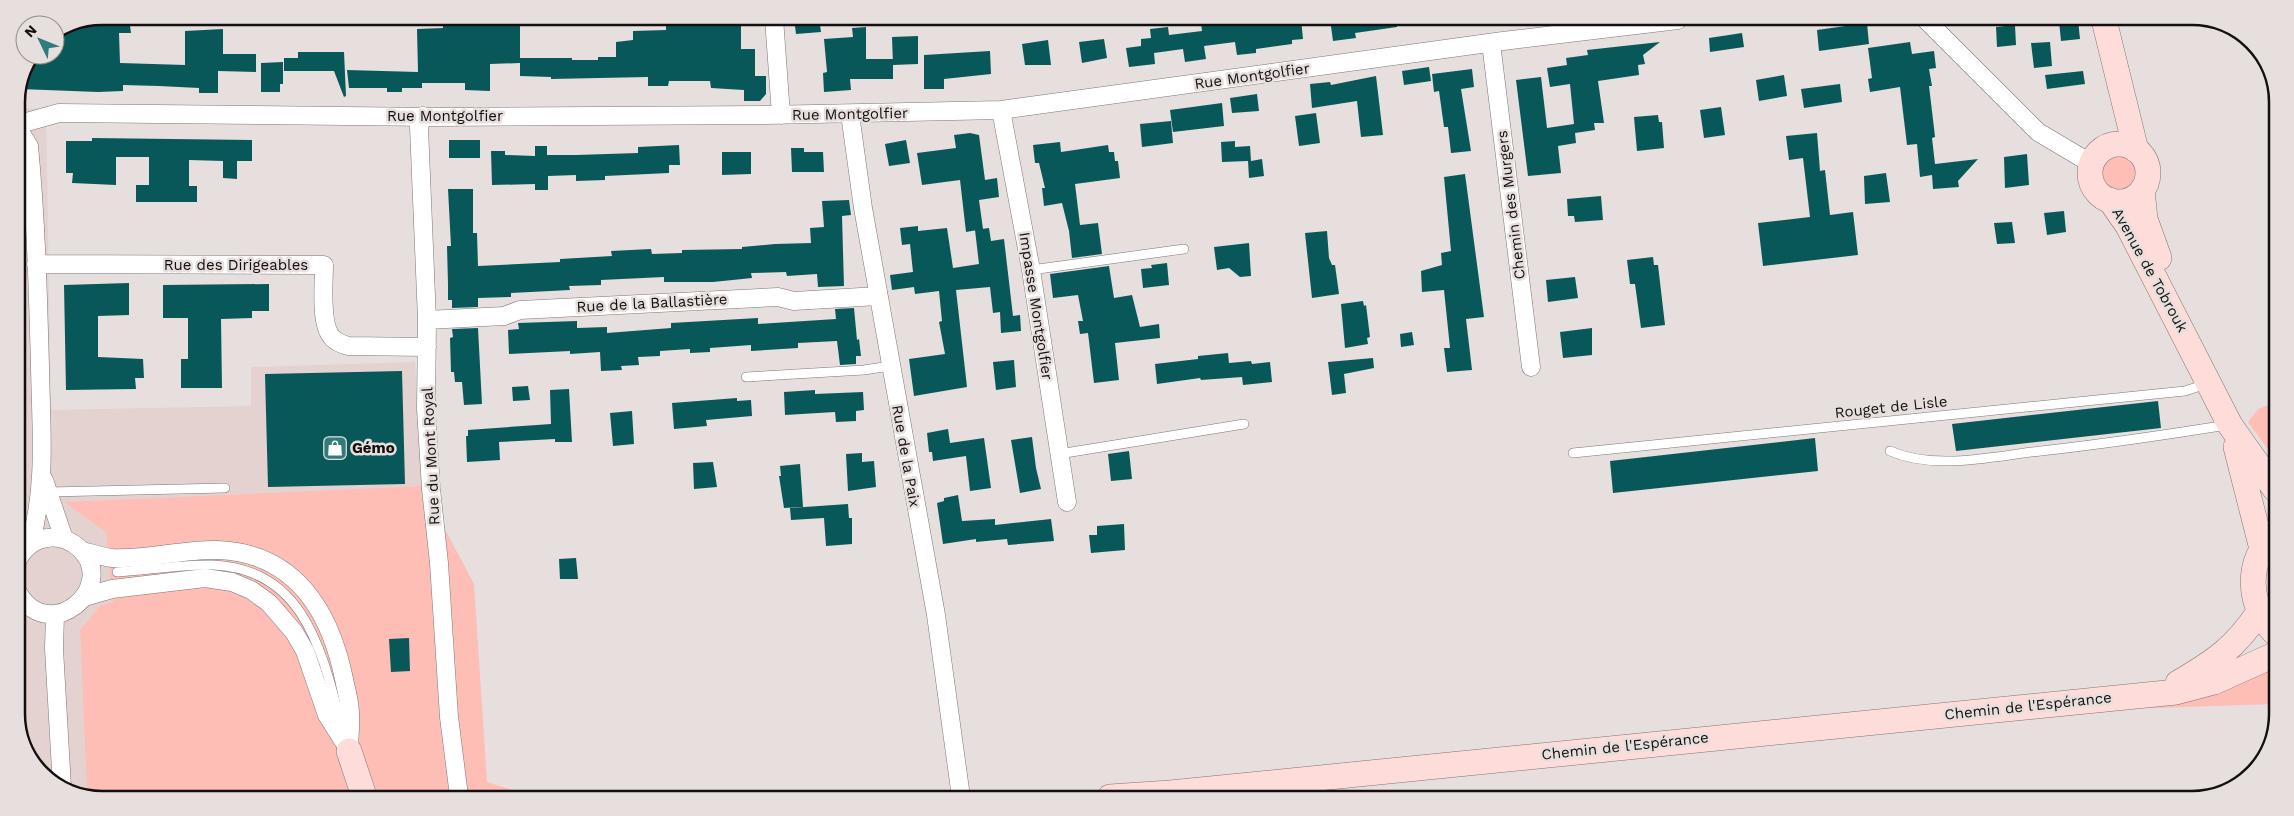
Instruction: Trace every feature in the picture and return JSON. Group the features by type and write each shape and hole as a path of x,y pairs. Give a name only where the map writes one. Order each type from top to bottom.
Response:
{"street":[{"path":"775,25 781,115"},
{"name":"Rue Montgolfier","path":"25,123 59,113 423,116 781,115 1001,110 1491,43 1637,25"},
{"path":"1931,25 2038,132 2097,157 2109,146 2123,144 2136,150"},
{"path":"1940,25 1958,50"},
{"name":"Avenue de Tobrouk","path":"2106,32 2136,150 2146,162 2147,169 2146,184 2142,190 2124,201 2110,200"},
{"name":"Avenue de Tobrouk","path":"2106,32 2110,132 2097,157 2090,177 2095,188 2110,200 2128,226 2230,425 2269,481"},
{"name":"Chemin des Murgers","path":"1491,43 1531,368"},
{"name":"Impasse Montgolfier","path":"1001,110 1031,270 1066,502"},
{"name":"Rue de la Paix","path":"850,114 863,208 890,366 936,615 960,791"},
{"name":"Rue du Mont Royal","path":"423,116 419,127 427,320 426,409 449,717 458,791"},
{"path":"25,139 30,146 46,485 64,538 82,551 89,562 91,574 90,586 84,598 77,606 55,614 36,610 25,600"},
{"name":"Avenue de Tobrouk","path":"2142,190 2146,219 2188,341"},
{"name":"Rue des Dirigeables","path":"36,264 324,265 325,318 331,336 338,343 348,346 427,347"},
{"name":"Rue de la Ballastière","path":"427,320 504,316 520,310 778,297 794,301 878,296"},
{"name":"Avenue de Tobrouk","path":"2230,425 2268,541"},
{"path":"25,550 30,544 46,485"},
{"path":"30,544 41,539 64,538"},
{"path":"2268,541 2256,563 2253,580 2254,596 2259,612 2269,625"},
{"path":"82,551 110,558 208,550 229,551 254,557 284,572 304,588 317,605 328,623 338,650 350,712 349,750"},
{"path":"84,598 112,589 205,578 232,582 251,590 269,603 294,632 305,651 328,715 349,750 362,791"},
{"name":"Chemin de l'Espérance","path":"2140,695 2174,686 2209,665 2231,648 2259,612"},
{"path":"55,614 54,649 62,779"},
{"name":"Chemin de l'Espérance","path":"1190,791 2176,692 2214,682 2269,657"}],"lane":[{"path":"1031,270 1184,249"},
{"path":"746,377 864,370 890,366"},
{"name":"Rouget de Lisle","path":"1573,453 2185,391 2203,386 2208,382"},
{"path":"1059,454 1244,424"},
{"path":"1890,451 1917,460 1967,459 2150,438 2230,425"},
{"path":"46,485 225,488"},
{"path":"118,572 220,566 252,574 278,589 299,610 318,642 349,750"}],"shaded area":[{"path":"46,108 51,410 251,406 251,367 415,362 422,486 65,502 106,532 113,602 101,605 80,630 87,789 77,787 59,778 41,761 31,744 25,719 25,109"},
{"path":"2119,152 2134,158 2140,173 2134,188 2119,194 2104,188 2098,173 2104,158"},
{"path":"2269,405 2269,451 2248,422 2258,409"},
{"path":"422,486 474,584 487,782 515,791 102,791 87,789 80,630 101,605 113,602 106,532 64,502"},
{"path":"2269,670 2269,704 2155,708 2117,706 2237,683"}],"building":[{"path":"130,25 131,33 119,33 120,63 185,65 185,31 223,29 223,54 256,54 256,72 218,71 218,93 199,93 199,88 123,85 123,91 26,89 35,65 65,65 65,35 87,26"},
{"path":"443,25 520,25 520,58 598,60 598,57 616,57 616,42 633,40 633,31 666,30 666,25 741,25 741,49 755,49 755,76 766,76 766,94 760,101 744,101 744,90 711,88 710,81 669,81 668,86 648,86 648,77 551,79 551,77 520,76 520,63 490,64 490,91 465,90 465,83 422,83 422,88 402,88 402,92 387,92 387,88 349,88 347,70 418,72 417,29 443,28"},
{"path":"795,25 820,25 821,32 796,34"},
{"path":"1201,25 1302,25 1303,39 1292,40 1292,44 1256,49 1256,53 1237,55 1235,42 1204,46 1206,59 1185,62 1183,49 1154,53 1155,64 1129,67 1126,48 1141,46 1141,39 1151,38 1150,29 1168,27 1169,35 1202,31"},
{"path":"1331,25 1397,25 1397,27 1355,33 1356,38 1333,41"},
{"path":"1867,25 1869,44 1819,51 1817,30"},
{"path":"2015,25 2016,45 1997,47 1996,27"},
{"path":"2059,25 2079,25 2080,39 2061,41"},
{"path":"866,27 866,59 893,59 893,79 850,79 851,90 824,92 823,73 827,72 824,39 853,37 852,28"},
{"path":"1742,33 1744,47 1710,52 1709,38"},
{"path":"918,36 918,64 893,65 892,37"},
{"path":"1104,39 1107,58 1082,63 1079,42"},
{"path":"1048,40 1051,65 1025,65 1022,44"},
{"path":"1660,42 1643,55 1645,64 1638,65 1639,75 1598,81 1604,123 1594,123 1595,130 1575,133 1576,143 1558,146 1561,173 1528,176 1516,80 1541,77 1547,128 1574,124 1570,84 1550,87 1547,68 1567,65 1566,58 1588,55 1587,50"},
{"path":"1910,42 1912,54 1934,51 1936,68 1929,69 1932,86 1929,86 1935,137 1932,138 1935,164 1978,159 1958,181 1959,187 1933,189 1932,175 1920,177 1917,144 1907,145 1900,87 1870,92 1868,79 1872,78 1868,48"},
{"path":"2050,42 2052,66 2034,68 2031,43"},
{"path":"990,51 991,74 944,79 944,89 924,89 924,55"},
{"path":"298,52 344,52 346,96 344,97 334,71 284,71 284,58 298,58"},
{"path":"283,62 283,84 280,84 280,92 261,92 261,63"},
{"path":"1429,67 1431,81 1404,85 1402,71"},
{"path":"1472,69 1474,87 1461,89 1471,151 1451,153 1448,127 1444,127 1439,91 1434,92 1432,74"},
{"path":"2083,71 2085,84 2047,89 2045,75"},
{"path":"1784,75 1787,96 1759,101 1756,80"},
{"path":"1376,76 1383,135 1361,137 1357,101 1312,108 1310,84 1330,82 1331,85"},
{"path":"1840,84 1842,102 1804,108 1801,89"},
{"path":"1257,94 1259,111 1232,113 1230,98"},
{"path":"1222,103 1224,126 1173,132 1170,110"},
{"path":"1721,107 1725,135 1704,138 1700,110"},
{"path":"1316,113 1320,143 1299,146 1295,116"},
{"path":"1658,115 1659,122 1662,122 1664,148 1637,151 1634,117"},
{"path":"1171,121 1173,143 1142,147 1140,124"},
{"path":"970,133 979,135 985,180 997,178 999,197 979,200 983,229 966,232 960,180 922,185 917,153 956,148 954,135"},
{"path":"1817,133 1820,171 1825,170 1830,215 1853,212 1858,255 1763,266 1758,223 1810,217 1803,158 1789,160 1786,136"},
{"path":"92,138 252,140 252,161 237,161 237,179 223,178 223,161 189,160 189,186 197,186 197,202 136,202 136,185 149,185 149,157 116,157 116,185 72,183 73,173 66,173 66,141 92,141"},
{"path":"449,140 480,140 480,158 449,158"},
{"path":"906,140 910,163 889,166 885,144"},
{"path":"1235,141 1235,147 1250,146 1251,161 1262,159 1264,176 1249,178 1248,161 1222,162 1221,142"},
{"path":"1060,142 1061,152 1108,145 1109,152 1114,152 1115,161 1118,161 1120,178 1075,184 1080,225 1098,223 1102,254 1072,258 1069,231 1062,203 1044,206 1042,188 1045,188 1039,163 1035,163 1033,145"},
{"path":"679,145 680,165 669,165 669,173 605,176 605,180 576,181 576,175 548,176 548,190 535,190 535,184 492,185 491,151 505,151 505,155 535,156 535,146 547,146 547,155 576,155 638,153 638,147"},
{"path":"791,148 804,148 804,152 823,152 824,172 792,172"},
{"path":"722,152 751,152 751,174 722,175"},
{"path":"2027,154 2029,185 2005,188 2004,157"},
{"path":"1886,173 1890,202 1865,204 1864,176"},
{"path":"1465,174 1484,317 1466,319 1472,370 1447,372 1444,348 1450,348 1444,290 1422,292 1421,271 1442,265 1441,253 1451,251 1444,177"},
{"path":"448,189 473,189 473,233 477,233 478,266 560,262 560,259 612,256 611,251 651,249 652,254 682,253 682,250 742,249 742,247 775,244 811,243 810,228 824,227 822,201 849,200 851,215 842,216 844,286 818,287 817,274 787,276 786,272 751,273 752,278 713,282 664,282 664,277 601,280 601,285 569,286 570,290 511,293 511,297 478,298 478,307 452,308 452,300 448,300 447,246 451,246"},
{"path":"1601,196 1603,220 1575,222 1574,216 1568,216 1567,199"},
{"path":"2064,211 2066,232 2047,235 2044,213"},
{"path":"2012,222 2015,243 1997,244 1994,223"},
{"path":"918,226 918,231 947,228 953,268 979,264 975,230 989,228 991,241 1004,239 1013,316 1020,315 1021,331 1001,333 1000,312 993,313 990,287 956,290 967,387 914,396 909,359 945,354 939,322 942,321 939,291 915,294 914,287 892,290 890,275 913,272 910,244 902,245 900,228"},
{"path":"1327,231 1329,258 1332,265 1335,265 1339,294 1312,298 1305,233"},
{"path":"1249,243 1251,276 1240,277 1229,268 1217,270 1214,247"},
{"path":"1653,257 1654,265 1658,265 1665,325 1641,328 1635,284 1630,284 1627,260"},
{"path":"1167,263 1169,285 1143,288 1141,269 1152,268 1151,265"},
{"path":"1109,266 1114,298 1132,295 1140,327 1159,324 1160,338 1115,343 1119,380 1094,383 1088,333 1080,334 1078,321 1083,321 1078,295 1053,298 1050,274"},
{"path":"1575,277 1578,298 1548,302 1546,280"},
{"path":"129,283 129,315 98,316 98,357 143,359 144,378 135,378 136,389 66,390 64,285"},
{"path":"269,284 269,311 252,311 252,318 221,319 222,388 181,388 181,359 188,359 188,318 163,318 163,285"},
{"path":"1363,301 1364,306 1366,305 1370,337 1367,338 1368,344 1345,348 1341,304"},
{"path":"854,308 857,340 859,339 861,356 856,356 856,364 840,365 837,341 798,343 798,348 751,351 751,345 710,348 710,352 690,353 690,349 660,351 660,356 638,357 639,365 621,366 622,370 601,371 600,352 570,354 570,351 509,354 508,330 519,329 518,323 577,321 577,328 607,327 607,333 671,328 671,323 758,318 758,324 836,319 835,309"},
{"path":"478,328 482,404 464,405 462,382 455,382 454,372 451,372 450,338 453,337 452,329"},
{"path":"1592,328 1592,355 1563,358 1560,332"},
{"path":"1412,332 1414,345 1401,347 1400,334"},
{"path":"1228,353 1229,363 1251,361 1252,364 1270,362 1272,382 1243,385 1242,377 1201,380 1200,378 1157,384 1155,364 1198,359 1198,356"},
{"path":"1373,358 1374,368 1344,374 1346,393 1332,395 1328,362"},
{"path":"1014,360 1016,387 996,390 993,362"},
{"name":"Gémo","path":"402,371 405,484 268,487 265,374"},
{"path":"528,386 530,400 513,401 512,387"},
{"path":"569,389 572,442 555,442 555,439 499,442 500,460 467,462 466,436 468,436 468,430 551,424 550,390"},
{"path":"815,390 815,394 863,392 864,410 856,411 856,421 836,422 835,412 785,415 784,392"},
{"path":"737,398 737,401 751,400 752,416 706,420 707,426 674,429 672,403"},
{"path":"2158,401 2161,428 1956,451 1952,424"},
{"path":"632,411 634,444 613,446 610,413"},
{"path":"948,429 950,443 984,438 991,488 970,491 966,456 933,461 932,452 929,452 927,433"},
{"path":"1032,437 1041,489 1020,493 1011,440"},
{"path":"1815,438 1818,471 1613,493 1610,461"},
{"path":"1129,451 1132,479 1111,481 1108,454"},
{"path":"862,453 862,462 874,461 876,487 848,491 846,454"},
{"path":"713,462 717,487 694,489 693,463"},
{"path":"800,464 803,507 784,508 779,476 781,476 780,466"},
{"path":"958,495 962,521 995,519 995,525 1051,519 1054,541 1008,545 1007,539 976,542 976,539 943,544 937,503 944,501 944,498"},
{"path":"848,504 849,518 852,518 852,544 826,546 824,518 791,520 790,508"},
{"path":"1124,524 1125,550 1091,553 1089,535 1097,535 1097,526"},
{"path":"576,558 578,579 560,579 559,559"},
{"path":"409,638 410,671 391,672 389,639"}],"place":[{"name":"Gémo","path":"335,448"}]}
